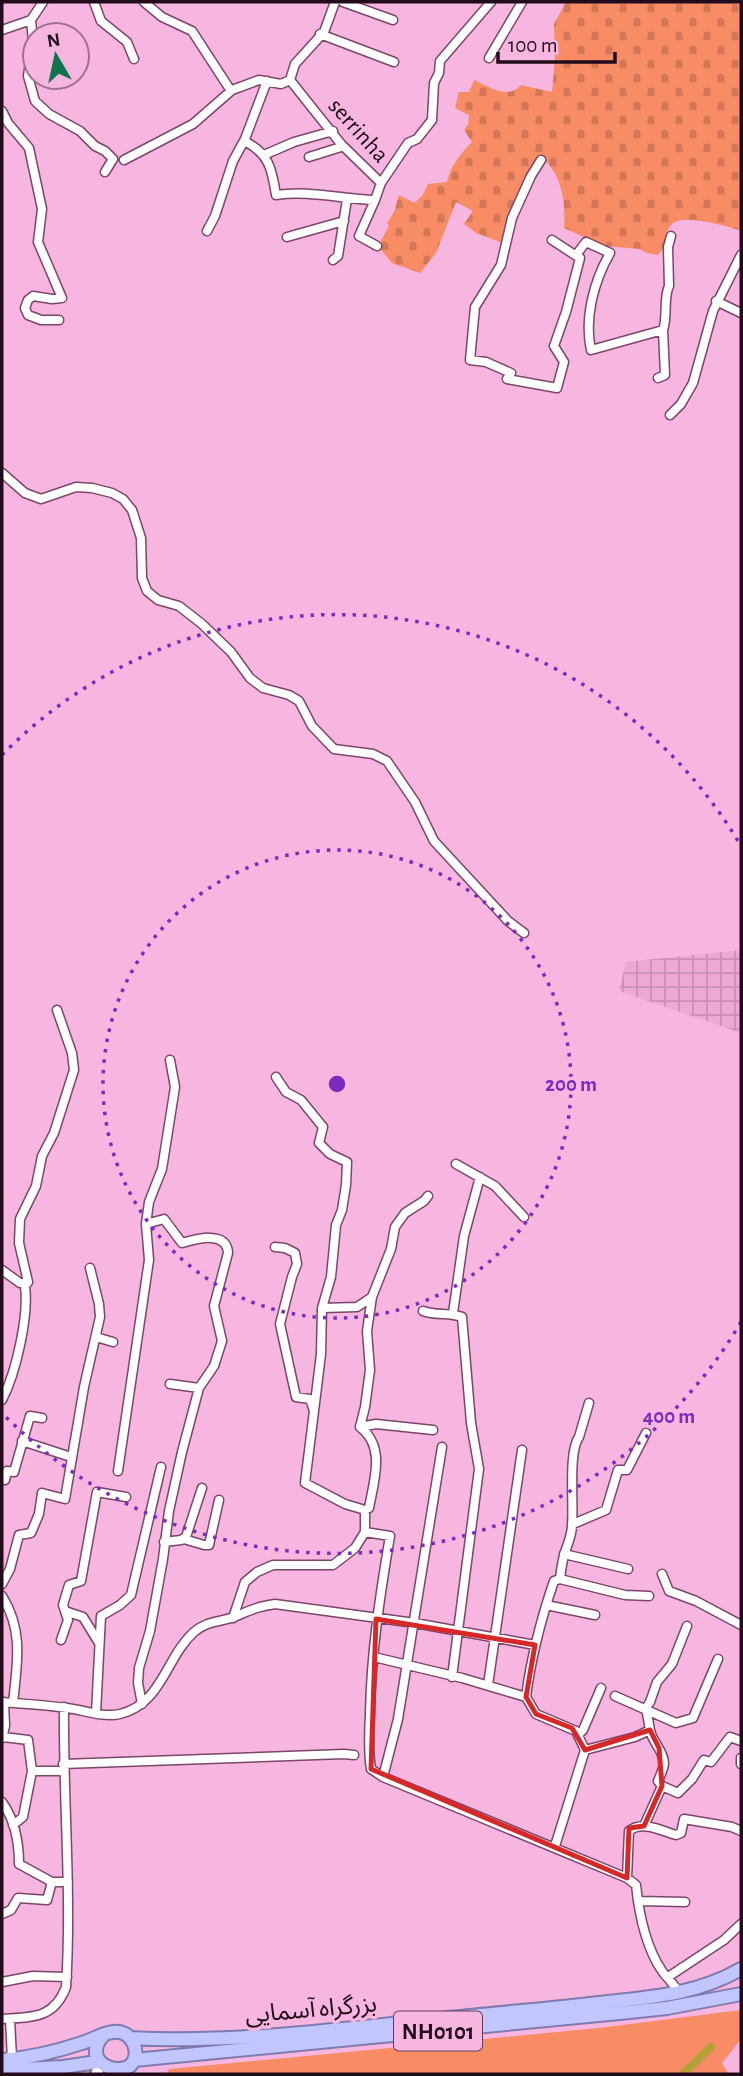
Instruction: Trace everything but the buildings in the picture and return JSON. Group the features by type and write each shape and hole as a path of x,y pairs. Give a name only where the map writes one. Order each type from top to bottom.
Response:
{"highway":[{"name":"بزرگراه آسمایی","path":"130,2038 177,2040 570,2007 679,1994 741,1969"},
{"name":"بزرگراه آسمایی","path":"134,2060 632,2012 741,1994"},
{"name":"NH0101","path":"7,2059 47,2054 113,2032 130,2038"},
{"path":"98,2067 95,2049 102,2037"},
{"path":"2,2070 98,2067 119,2073 134,2060 135,2049 130,2038"}],"street":[{"path":"2,30 31,20 43,2"},
{"path":"94,2 101,21 127,42 134,59"},
{"path":"144,2 162,17 192,31 231,91"},
{"path":"124,160 193,124 231,91 259,80 281,84 290,80 295,64 324,32 335,2"},
{"path":"343,2 393,20"},
{"name":"serrinha","path":"290,80 341,144 381,183 408,143 417,139 432,120 434,83 439,73 440,61 491,2"},
{"path":"489,58 522,2"},
{"path":"31,20 33,41 28,76 35,101 49,114 80,131 113,159 105,172"},
{"path":"320,34 394,62"},
{"path":"207,231 267,82"},
{"path":"2,111 29,148 42,209 38,242 62,298 33,296 25,308 28,315 41,320 59,320"},
{"path":"264,155 294,142 333,131"},
{"path":"244,141 264,155 273,171 276,195 305,192 347,199 375,200"},
{"path":"309,157 328,153 341,147 341,144"},
{"path":"541,160 512,218 501,265 475,307 470,360 486,362 511,373 507,379 557,388 564,362 554,346 555,339 566,312 580,258"},
{"path":"377,246 359,236 381,183"},
{"path":"333,260 338,256 347,199"},
{"path":"287,237 344,222"},
{"path":"658,378 665,375 663,330 667,310 668,247 671,236"},
{"path":"551,240 580,258"},
{"path":"580,258 576,255 586,242 610,253 601,269 589,309 591,350 663,330"},
{"path":"670,415 681,404 694,383 716,301 741,255"},
{"path":"716,301 741,313"},
{"path":"2,473 25,493 41,499 76,487 102,490 123,499 132,510 141,538 142,578 147,591 158,600 179,606 202,624 231,652 250,678 263,688 289,695 299,701 312,726 334,749 373,754 387,761 415,802 434,841 508,921 524,933"},
{"path":"2,1400 14,1371 27,1302 25,1286 28,1282 19,1243 20,1219 36,1186 42,1156 54,1133 74,1070 72,1054 57,1010"},
{"path":"118,1471 149,1260 146,1224 149,1202 162,1169 169,1135 175,1087 170,1060"},
{"path":"276,1077 286,1092 301,1100 323,1127 319,1143 330,1154 348,1162 331,1276 322,1308 321,1354 305,1483 345,1504 365,1510"},
{"path":"456,1164 495,1186 524,1217"},
{"path":"453,1313 465,1229 480,1177"},
{"path":"360,1427 370,1370 368,1331 372,1297 391,1249 395,1227 405,1213 428,1196"},
{"path":"142,1704 138,1683 139,1668 150,1631 182,1452 199,1388 214,1366 222,1341 214,1306 220,1291 227,1246 203,1236 182,1243 163,1219 146,1224"},
{"path":"275,1247 295,1253 297,1264 280,1324 296,1397 310,1399 314,1411"},
{"path":"2,1584 10,1569 19,1535 31,1533 39,1514 41,1493 65,1499 84,1387 100,1317 90,1268"},
{"path":"2,1270 20,1283 28,1282"},
{"path":"322,1308 357,1307 372,1297"},
{"path":"423,1311 433,1314 453,1313 462,1317 471,1423 479,1469 452,1676"},
{"path":"96,1337 113,1342"},
{"path":"170,1384 199,1388"},
{"path":"560,1579 573,1524 572,1471 576,1441 589,1403"},
{"path":"2,1479 5,1480 6,1471 13,1472 30,1416 42,1418"},
{"path":"360,1427 376,1424 433,1430"},
{"path":"360,1427 370,1435 377,1463 369,1508 365,1510"},
{"path":"573,1524 606,1510 618,1470 627,1470 646,1433"},
{"path":"22,1441 71,1457"},
{"path":"383,1777 398,1719 442,1447"},
{"path":"488,1685 522,1450"},
{"path":"96,1713 101,1616 131,1595 161,1468"},
{"path":"184,1539 202,1488"},
{"path":"61,1640 68,1620 63,1605 69,1585 81,1581 97,1492 126,1497"},
{"path":"164,1542 184,1539 209,1545 219,1500"},
{"path":"233,1618 246,1582 257,1572 273,1565 333,1565 355,1548 365,1532 365,1510"},
{"path":"365,1532 390,1536 376,1619 370,1687 371,1769 383,1777 627,1878 636,1885 639,1913 647,1940 663,1973 675,1983 679,1994"},
{"path":"564,1554 628,1569"},
{"path":"662,1574 669,1591 696,1601 741,1625"},
{"path":"555,1846 585,1750 572,1728 536,1714 526,1697 535,1644 554,1581 560,1579 625,1595 649,1596"},
{"path":"2,1596 8,1606 19,1648 6,1702 2,1737 27,1740 32,1771 23,1817 13,1825"},
{"path":"6,1702 64,1707 104,1715 118,1714 142,1704 154,1693 192,1633 204,1624 233,1618 255,1607 275,1604 415,1623 535,1644"},
{"path":"546,1605 595,1615"},
{"path":"65,1611 83,1617 99,1644"},
{"path":"687,1626 672,1664 657,1682 646,1708 653,1740 664,1762 659,1781 662,1786 678,1793 692,1779 704,1760 711,1762 730,1737 741,1741"},
{"path":"374,1657 407,1663 526,1697"},
{"path":"615,1696 646,1708 665,1720 676,1723 693,1718 718,1659"},
{"path":"578,1735 583,1730 601,1688"},
{"path":"7,2059 6,2019 49,2012 61,2000 66,1987 68,1882 63,1768 64,1707"},
{"path":"585,1750 635,1737 650,1730"},
{"path":"32,1771 354,1755"},
{"path":"741,1758 741,1764"},
{"path":"644,1826 662,1786"},
{"path":"2,1802 19,1844 19,1864 52,1882 68,1882"},
{"path":"627,1878 629,1831 633,1827 644,1826 676,1835 681,1833 684,1819 724,1825 741,1831"},
{"path":"2,1914 11,1910 18,1898 47,1900 52,1882"},
{"path":"639,1901 685,1902"},
{"path":"668,1977 724,1940 741,1924"},
{"path":"2,1982 33,1976 67,1977"}],"highlighted area":[{"path":"376,1619 535,1645 526,1697 536,1714 572,1728 585,1750 650,1730 659,1748 662,1786 644,1826 629,1828 627,1878 371,1769"}],"shaded area":[{"path":"741,950 741,1033 619,991 626,962"}],"green space":[{"path":"566,2 741,2 741,231 684,220 671,225 658,255 640,249 604,246 564,228 564,208 558,179 540,156 517,197 503,243 476,233 464,224 473,211 456,202 436,253 420,273 392,263 378,246 389,226 387,223 394,212 399,195 414,203 422,196 428,184 447,182 456,161 472,142 464,130 468,125 469,115 455,108 459,92 469,92 474,80 505,92 521,85 552,92 554,24"},
{"path":"741,2010 741,2039 722,2063 728,2074 167,2074 169,2069 599,2028"}],"waterway":[{"path":"683,2074 711,2047"}]}
